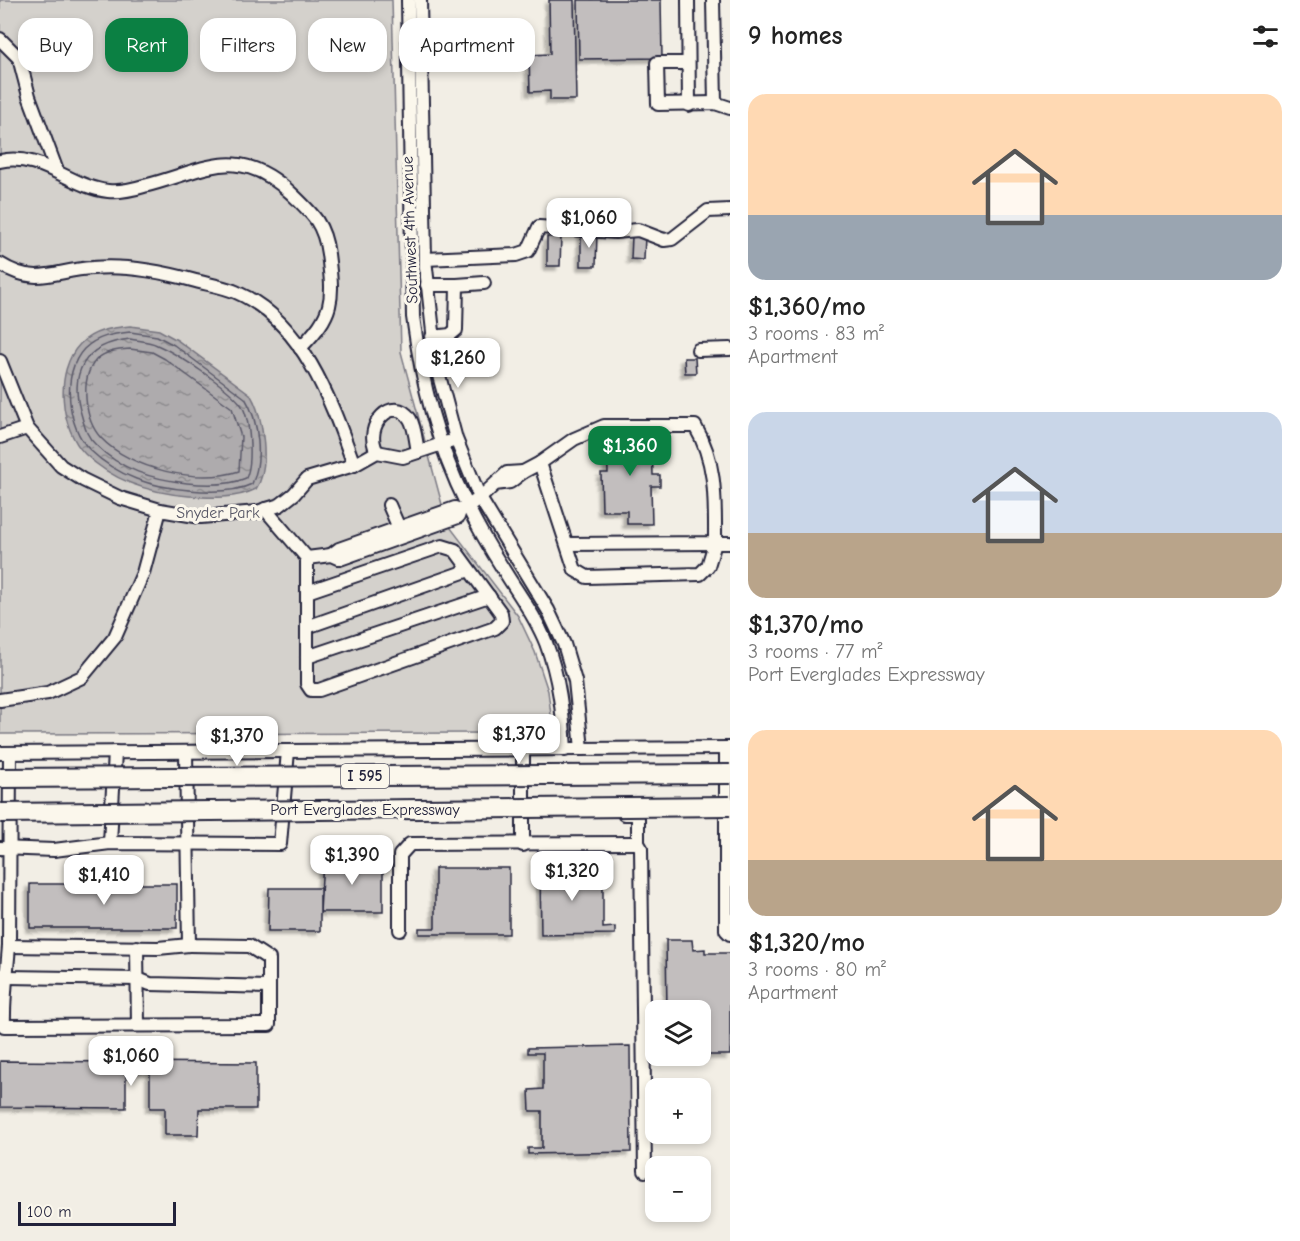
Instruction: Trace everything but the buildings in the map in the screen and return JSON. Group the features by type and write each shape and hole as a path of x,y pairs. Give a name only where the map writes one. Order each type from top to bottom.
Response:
{"highway":[{"name":"Port Everglades Expressway","path":"0,778 730,774"},
{"name":"Port Everglades Expressway","path":"0,813 730,806"}],"street":[{"name":"Southwest 4th Avenue","path":"408,0 413,317 427,396 464,508 534,617 545,641 562,701 565,750"},
{"name":"Southwest 4th Avenue","path":"420,0 426,285 432,337 444,395 456,439 480,498 548,610 564,644 575,681 582,749"},
{"path":"688,0 689,105"},
{"path":"713,0 715,103"},
{"path":"0,39 19,58 29,96 57,171"},
{"path":"688,63 657,63 657,104 715,103 730,108"},
{"path":"0,161 32,162 90,187 109,191 137,188 203,166 226,163 248,167 276,180 313,214 326,235 331,275 331,306 320,328 300,348"},
{"path":"425,259 516,255 528,251 539,227 615,232 638,230 664,240 672,239 708,211 730,210"},
{"path":"0,264 16,274 51,277 91,268 130,268 162,272 236,291 279,322 300,348 332,405 354,465"},
{"path":"426,285 483,283"},
{"path":"432,337 450,335 456,330 457,285"},
{"path":"698,350 730,349"},
{"path":"0,361 27,428 61,466 83,480 120,498 160,510 201,517 230,516 265,509 280,505 307,479 354,465 377,452 393,457 418,452 456,439"},
{"path":"377,452 372,437 374,425 379,417 396,411 405,414 410,420 418,452"},
{"path":"331,555 340,559 458,517 464,508 480,498 495,484 510,482 574,439 604,426 695,426 706,445 714,481 715,543 708,566 700,574 631,577 587,577 575,570 540,463"},
{"path":"0,437 27,428"},
{"path":"389,505 399,528"},
{"path":"307,558 331,555 339,549 455,508 464,508"},
{"path":"265,509 307,558 307,592 307,657 308,688 319,690 500,625 501,613 489,596 455,550 442,546 307,592"},
{"path":"0,700 48,693 82,677 115,637 143,573 160,510"},
{"path":"567,544 730,543"},
{"path":"307,627 469,570"},
{"path":"307,657 489,596"},
{"path":"9,946 249,946 269,959 269,1024 2,1026 3,985 7,977 9,946 5,848 5,753 728,748 726,930 730,934"},
{"path":"523,750 523,845"},
{"path":"110,843 115,752"},
{"path":"186,752 189,945"},
{"path":"5,848 54,850 110,843 280,843 288,752"},
{"path":"523,815 638,814 638,843 641,848 645,1171"},
{"path":"400,930 400,855 410,844 638,843"},
{"path":"137,947 138,1025"},
{"path":"7,977 138,979 150,984 269,987"}],"green space":[{"name":"Snyder Park","path":"0,0 392,0 401,352 447,523 518,616 535,652 548,691 552,723 538,733 0,734"}],"water":[{"path":"130,326 159,330 177,340 250,394 259,415 264,441 263,468 256,489 240,495 215,497 160,492 120,479 85,454 70,430 66,415 63,400 66,369 72,355 85,339 110,329"}]}
